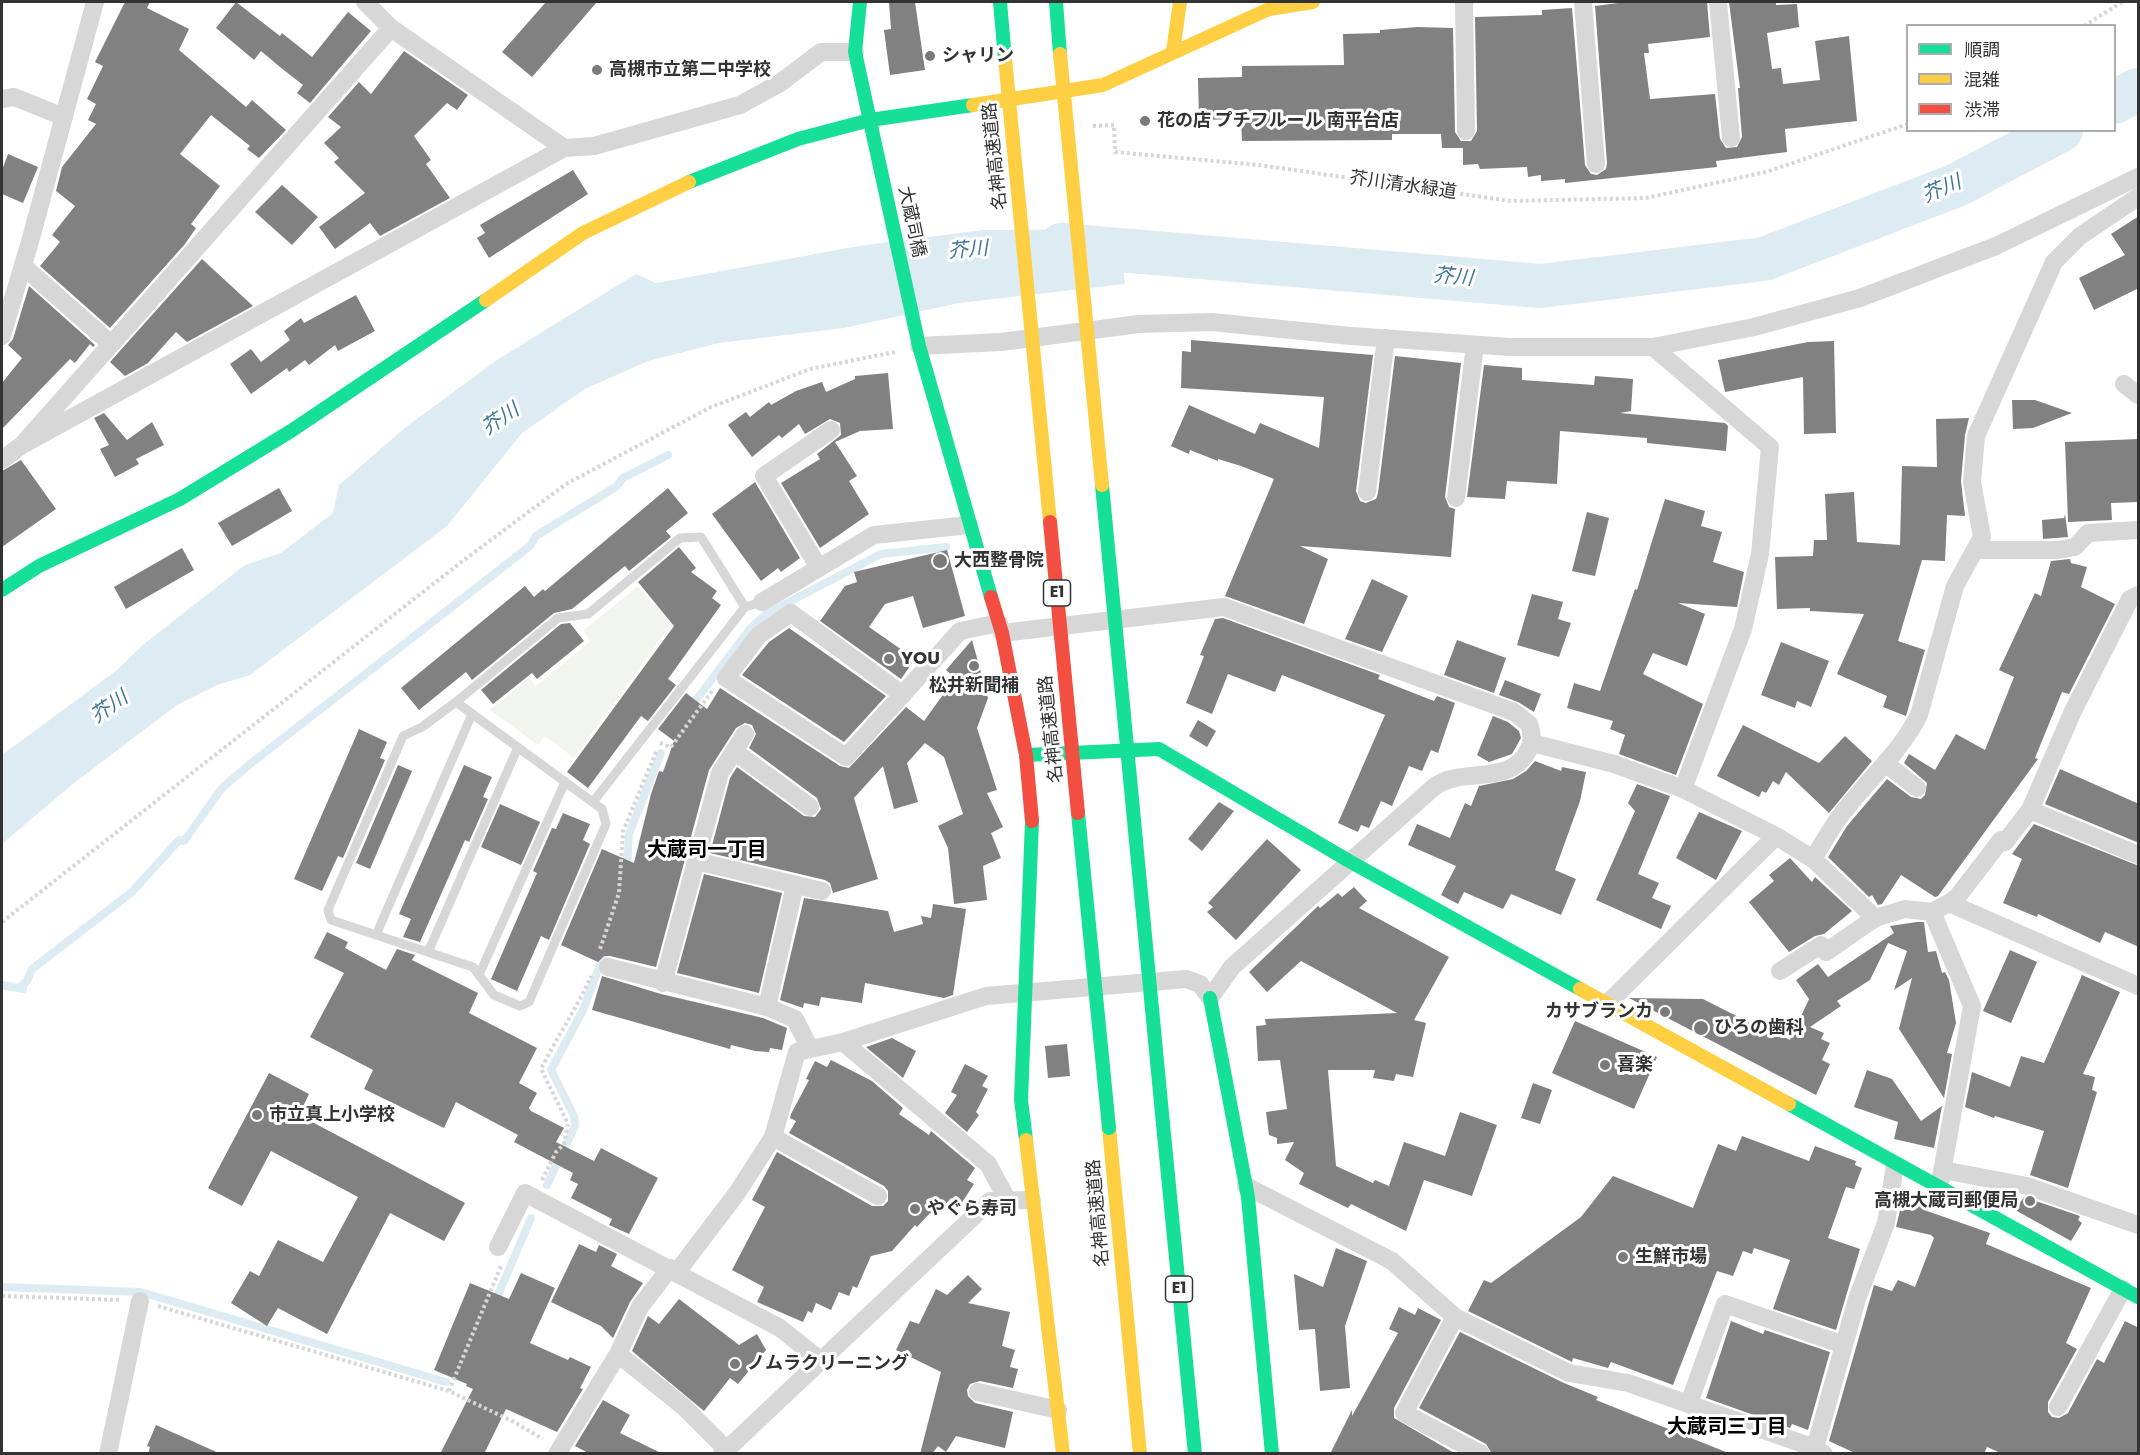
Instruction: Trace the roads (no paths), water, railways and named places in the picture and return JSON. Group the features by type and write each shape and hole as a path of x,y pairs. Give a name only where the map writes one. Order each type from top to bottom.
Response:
{"main road":[{"name":"大蔵司橋","path":"860,2 855,52 918,339 1000,628 1026,755 1032,810 1021,1100 1063,1454"},
{"name":"名神高速道路","path":"1000,2 1140,1454"},
{"name":"E1","path":"1056,2 1194,1454"},
{"path":"1173,51 1180,2"},
{"path":"2,590 39,566 180,499 291,431 583,233 664,192 798,139 870,120 1103,84 1269,9 1313,2"},
{"path":"1026,755 1159,749 1349,861 1895,1165 2131,1293"},
{"path":"1210,998 1246,1186 1272,1454"}],"street":[{"path":"2,336 95,2"},
{"path":"365,2 391,28 564,148"},
{"path":"1464,2 1466,131"},
{"path":"1583,2 1596,164"},
{"path":"1718,2 1731,138"},
{"path":"2,460 22,444 391,28"},
{"path":"22,444 564,148 594,146 740,105 780,83 821,52 855,52"},
{"path":"2,99 14,97 64,117"},
{"path":"918,339 1001,342 1139,324 1212,322 1475,345 1653,347 1754,327 1860,298 1996,246 2139,177"},
{"path":"1813,859 1838,818 1886,763 1919,715 1955,586 1982,537 1972,482 1976,436 2054,262 2080,236 2139,197"},
{"path":"23,266 111,344"},
{"path":"1367,492 1386,338"},
{"path":"1456,498 1475,345"},
{"path":"1653,347 1770,447 1760,554 1743,629 1683,789"},
{"path":"819,568 764,476 831,430"},
{"path":"753,604 874,535 969,525"},
{"path":"1976,550 2058,550 2075,547 2088,533 2139,530"},
{"path":"1780,971 1821,945 1826,952 1875,918 1905,909 1932,912 1958,897 2001,840 2005,842 2030,810 2073,711 2130,599 2139,595"},
{"path":"561,1452 618,1354 640,1307 674,1270 737,1193 773,1137 797,1052 843,1042 986,996 1186,978 1200,984 1210,998 1232,967 1439,783 1512,768 1524,758 1532,743 1529,724 1514,712 1224,607 960,631 903,695 846,757 726,678 759,635 791,613 903,695"},
{"path":"663,983 720,773 745,734"},
{"path":"1532,743 1614,764 1683,789 1776,836 1813,859 1875,918"},
{"path":"734,751 810,807"},
{"path":"1886,763 1917,788"},
{"path":"2030,810 2139,855"},
{"path":"1607,1004 1776,836"},
{"path":"696,861 822,891"},
{"path":"767,1007 795,885"},
{"path":"1949,903 2139,986"},
{"path":"1932,912 1972,1006 1939,1188"},
{"path":"599,965 663,983 767,1007 795,1019 810,1049"},
{"path":"843,1042 988,1164 1008,1200"},
{"path":"773,1137 878,1196"},
{"path":"1246,1186 1392,1261 1455,1317 1569,1373 1628,1383 1820,1451 1857,1299 1886,1223 1895,1165"},
{"path":"1943,1170 2027,1186 2139,1225"},
{"path":"498,1247 525,1193 780,1328 820,1360"},
{"path":"618,1354 684,1407 724,1451 990,1201 1032,1200"},
{"path":"2058,1407 2131,1293"},
{"path":"108,1454 140,1301"},
{"path":"1689,1403 1725,1304 1844,1345"},
{"path":"1455,1317 1404,1413 1481,1454"},
{"path":"978,1392 1058,1410"}],"lane":[{"path":"456,702 602,809 606,824 529,1002 520,1006 494,995 473,967 429,950 331,921 328,910 403,736 422,728 558,618 588,614 680,538 701,537 753,604 593,802"},
{"path":"376,935 472,714"},
{"path":"429,950 518,747"},
{"path":"479,975 565,782"}],"water":[{"path":"1118,229 1125,284 959,303 844,328 719,343 648,361 585,389 522,433 447,526 250,675 217,685 177,705 74,783 2,844 2,755 117,670 144,644 245,565 281,553 333,513 339,485 406,427 497,360 636,274 656,283 859,246 983,230"}],"waterway":[{"name":"芥川","path":"2116,101 2138,90"},
{"name":"芥川","path":"1061,245 1540,286 1764,259 1957,185 2057,132"},
{"path":"19,988 27,981 32,969 132,892 179,840 184,841 222,788 250,764 530,546 536,536 617,486 623,478 668,455"},
{"path":"690,708 750,629 766,614 881,554 946,547"},
{"path":"627,868 629,834 661,753"},
{"path":"547,1185 575,1126 574,1116 551,1070 583,1010 606,949"},
{"path":"2,985 23,989"},
{"path":"495,1302 531,1218"},
{"path":"2,1287 141,1292 446,1382"}],"place":[{"name":"シャリン","path":"930,56"},
{"name":"高槻市立第二中学校","path":"597,70"},
{"name":"花の店 プチフルール 南平台店","path":"1145,121"},
{"name":"大西整骨院","path":"940,561"},
{"name":"YOU","path":"889,659"},
{"name":"松井新聞補","path":"974,666"},
{"name":"カサブランカ","path":"1665,1012"},
{"name":"ひろの歯科","path":"1701,1028"},
{"name":"喜楽","path":"1605,1065"},
{"name":"市立真上小学校","path":"257,1115"},
{"name":"高槻大蔵司郵便局","path":"2030,1201"},
{"name":"やぐら寿司","path":"915,1209"},
{"name":"生鮮市場","path":"1623,1257"},
{"name":"ノムラクリーニング","path":"735,1364"}],"district":[{"name":"大蔵司一丁目","path":"707,851"},
{"name":"大蔵司三丁目","path":"1727,1428"}]}
